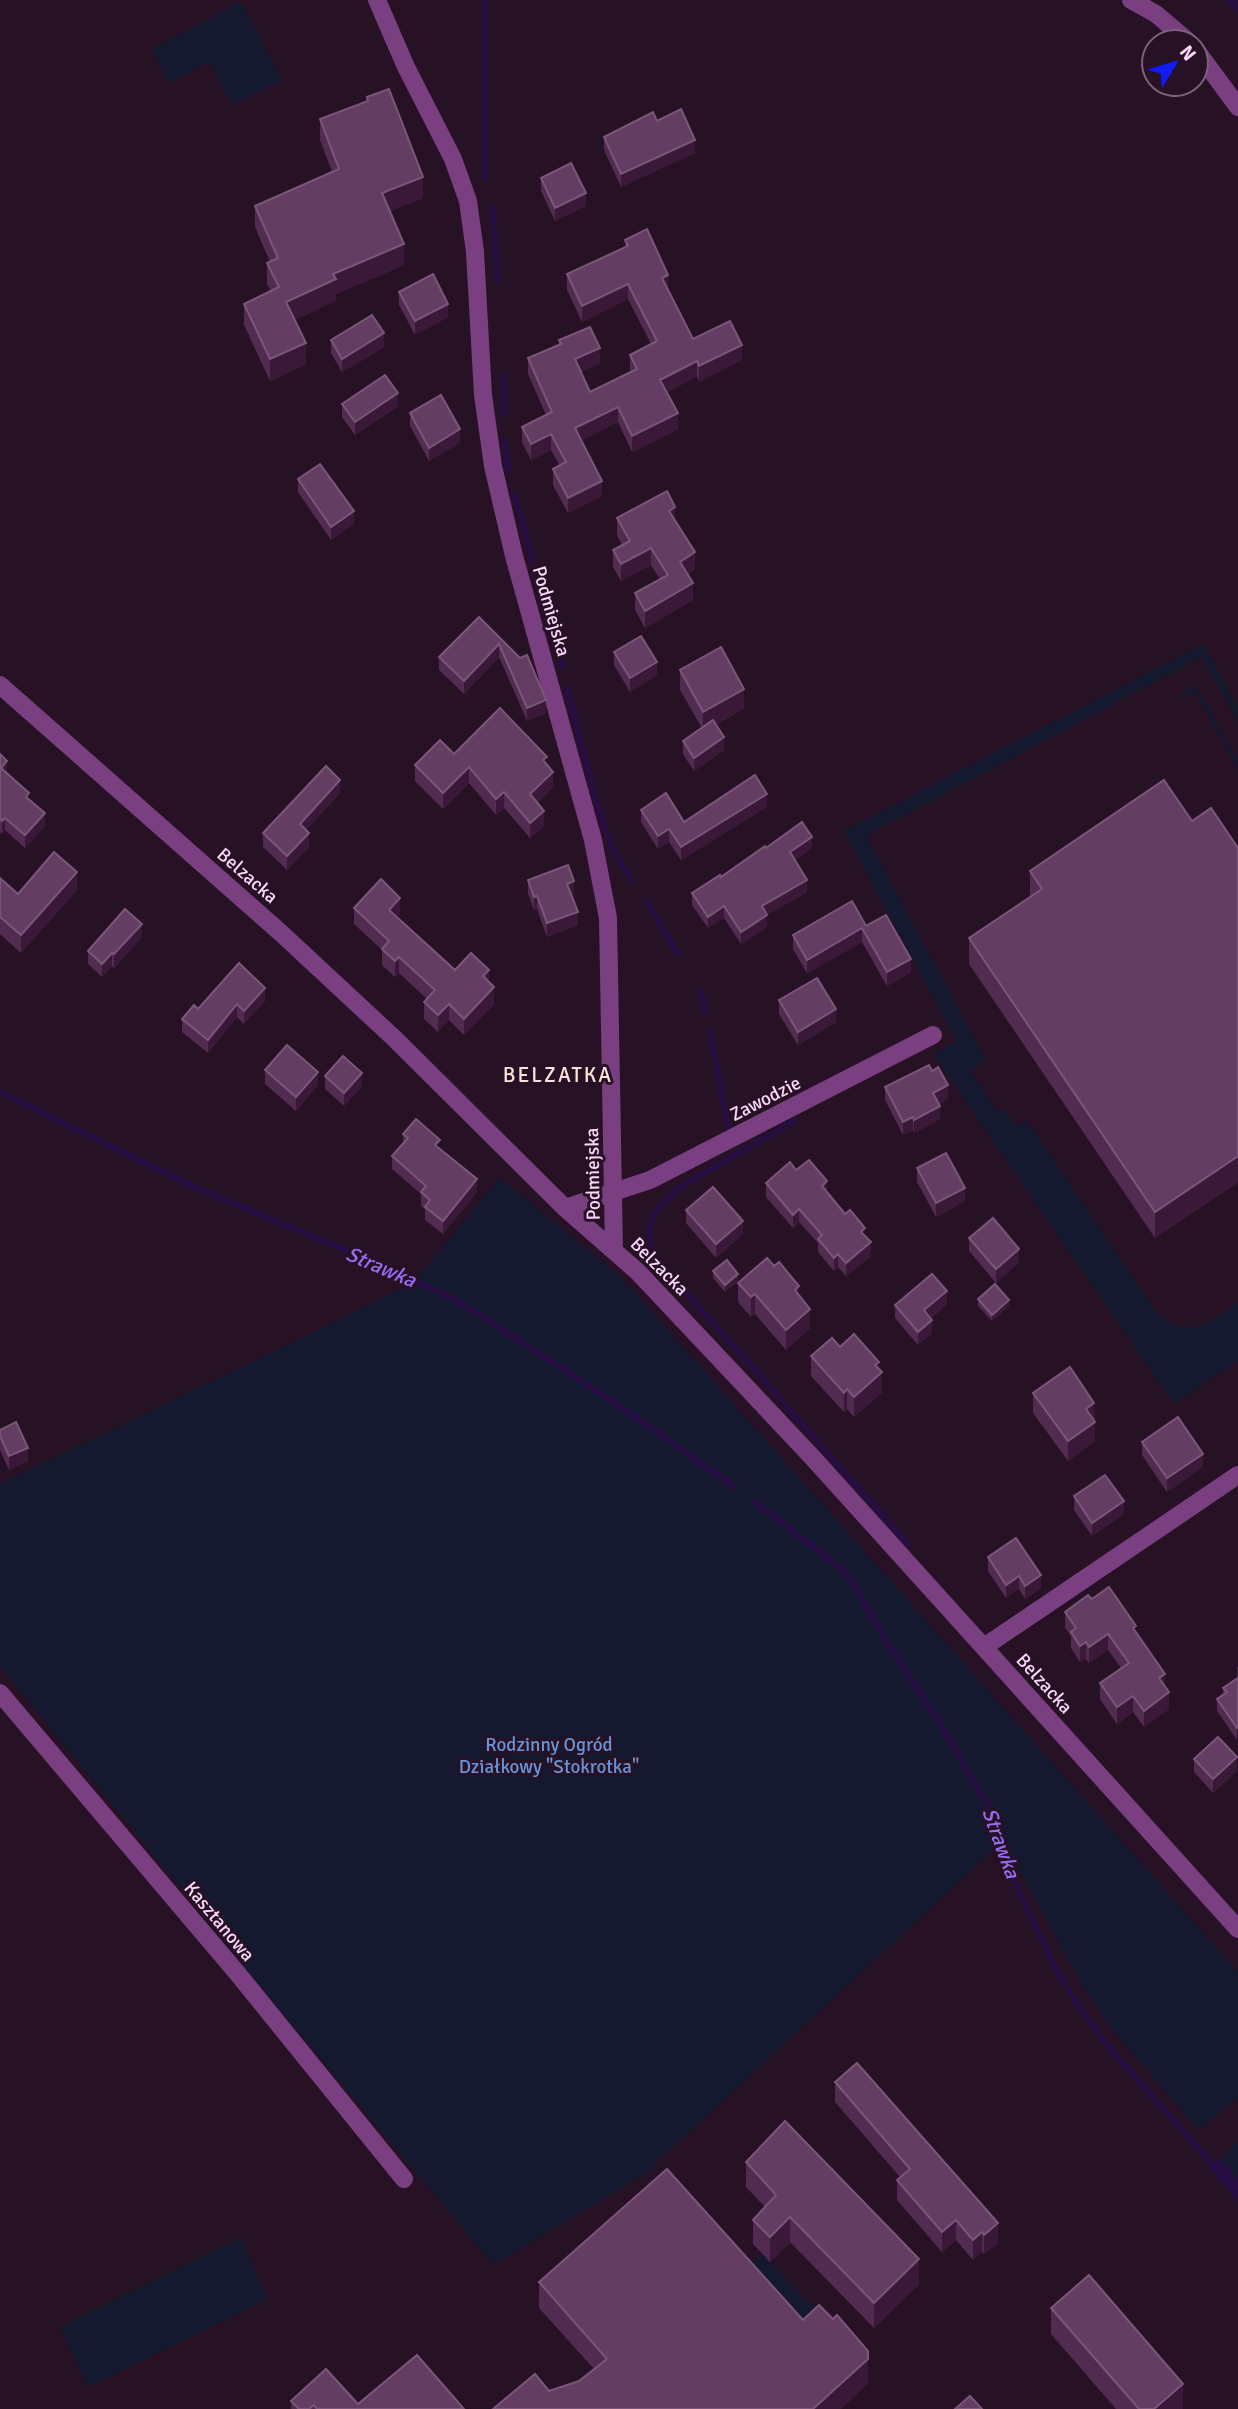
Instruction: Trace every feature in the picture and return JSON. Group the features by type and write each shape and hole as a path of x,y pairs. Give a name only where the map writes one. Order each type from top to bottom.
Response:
{"street":[{"name":"Podmiejska","path":"377,0 406,67 453,159 468,201 475,252 483,395 493,466 514,556 602,879 608,930 614,1250"},
{"path":"1131,0 1156,14 1172,28"},
{"path":"1210,69 1238,107"},
{"name":"Belzacka","path":"0,685 300,951 395,1039 565,1208 614,1250 813,1458 1238,1929"},
{"name":"Zawodzie","path":"565,1208 650,1180 933,1035"},
{"path":"984,1647 1238,1475"},
{"name":"Kasztanowa","path":"0,1693 238,1974 404,2179"}],"green space":[{"path":"241,2 282,80 232,105 209,61 169,84 152,49"},
{"path":"1203,644 1238,708 1238,722 1202,657 866,836 986,1060 970,1071 998,1112 1004,1109 1016,1126 1026,1120 1156,1311 1177,1326 1187,1327 1207,1322 1238,1303 1238,1361 1174,1404 934,1055 957,1041 844,831"},
{"path":"1189,687 1199,690 1238,762 1238,770 1195,692 1181,699 1180,694"},
{"name":"Rodzinny Ogród Działkowy \"Stokrotka\"","path":"500,1178 622,1278 1238,1972 1238,2097 1203,2127 1197,2129 1107,2023 1082,1984 1003,1841 649,2172 494,2265 288,2020 0,1666 0,1484 412,1284"},
{"path":"1238,2142 1238,2178 1220,2159"},
{"path":"241,2237 267,2299 88,2387 60,2327"},
{"path":"762,2254 831,2324 803,2345 740,2275"}],"shaded area":[{"path":"1220,2159 1238,2178 1238,2202 1209,2169"}],"building":[{"path":"389,89 423,177 382,193 404,244 333,274 336,279 286,302 306,343 270,359 244,304 279,287 267,263 278,258 255,206 339,169 320,119 368,101 367,97"},
{"path":"681,109 695,140 621,174 604,137 653,112 657,121"},
{"path":"571,163 586,193 555,208 541,178"},
{"path":"647,229 668,275 662,278 693,339 730,321 742,345 699,366 697,361 660,380 678,413 632,436 618,407 575,428 602,481 568,498 553,469 566,462 551,434 531,444 522,427 552,412 528,358 561,344 559,340 590,327 600,348 575,359 590,392 637,369 630,355 657,341 628,284 582,306 567,274 628,246 625,240"},
{"path":"433,274 448,304 415,321 399,292"},
{"path":"372,315 384,333 342,359 331,340"},
{"path":"385,375 398,393 355,422 342,404"},
{"path":"441,395 460,429 429,448 410,413"},
{"path":"320,464 354,511 331,527 298,479"},
{"path":"667,491 675,507 669,511 695,552 680,562 693,583 645,611 635,593 668,575 651,548 621,564 613,550 630,541 617,518"},
{"path":"479,617 520,658 527,655 546,700 527,708 499,644 464,681 439,657"},
{"path":"641,636 657,662 630,678 614,652"},
{"path":"721,647 744,689 703,712 680,670"},
{"path":"500,708 547,757 543,760 553,772 530,794 544,811 530,823 504,792 496,799 469,767 443,793 415,765 440,740 454,754"},
{"path":"713,720 724,737 694,758 683,741"},
{"path":"0,754 7,761 1,768 29,793 26,797 45,813 25,835 5,818 2,821 0,819"},
{"path":"326,766 340,780 300,824 309,833 287,856 263,833"},
{"path":"755,775 767,794 681,847 669,829 658,836 641,810 666,793 684,822"},
{"path":"1164,780 1192,821 1211,808 1238,848 1238,1156 1155,1212 969,938 1042,889 1030,871"},
{"path":"802,822 812,837 790,852 807,880 762,906 767,915 741,932 724,906 708,917 692,893 720,875 721,877 765,846 766,848"},
{"path":"54,852 77,872 21,935 0,917 0,878 18,894"},
{"path":"568,865 574,881 567,884 578,912 547,923 528,880"},
{"path":"381,879 400,898 389,910 455,970 471,953 489,970 483,976 494,987 464,1019 449,1004 438,1015 424,1002 435,990 399,957 395,961 382,949 389,941 354,908"},
{"path":"852,901 866,926 886,915 911,959 887,972 862,928 807,960 793,935"},
{"path":"125,909 142,924 102,964 88,951"},
{"path":"239,963 265,988 244,1011 237,1004 208,1040 182,1019 194,1005 198,1009"},
{"path":"817,978 836,1009 798,1032 779,1000"},
{"path":"287,1045 318,1072 296,1097 265,1070"},
{"path":"343,1056 362,1073 344,1093 325,1076"},
{"path":"929,1065 932,1071 938,1067 948,1085 933,1093 940,1106 914,1120 913,1117 903,1122 885,1087"},
{"path":"416,1119 440,1140 435,1145 477,1179 443,1221 425,1207 430,1200 421,1192 426,1186 392,1156 408,1138 403,1134"},
{"path":"946,1153 965,1188 936,1203 917,1168"},
{"path":"809,1160 827,1181 822,1186 845,1214 850,1210 865,1228 861,1232 871,1242 846,1263 838,1254 834,1258 818,1239 822,1235 799,1209 793,1215 766,1183 790,1162 796,1170"},
{"path":"713,1187 743,1221 716,1244 686,1210"},
{"path":"993,1218 1019,1249 996,1269 969,1238"},
{"path":"767,1258 774,1266 779,1262 799,1286 795,1290 810,1309 786,1330 755,1294 751,1297 738,1283"},
{"path":"727,1260 738,1274 725,1285 713,1271"},
{"path":"932,1274 947,1291 924,1310 932,1320 918,1332 895,1305"},
{"path":"995,1284 1009,1300 992,1315 978,1299"},
{"path":"854,1334 879,1362 875,1365 882,1372 854,1397 847,1389 844,1393 811,1356 832,1338 840,1347"},
{"path":"1070,1367 1094,1403 1086,1409 1095,1422 1068,1441 1033,1393"},
{"path":"1178,1417 1203,1454 1167,1478 1142,1442"},
{"path":"16,1422 28,1448 9,1456 0,1430"},
{"path":"1105,1475 1124,1501 1092,1523 1074,1496"},
{"path":"1016,1538 1041,1575 1025,1586 1019,1576 1006,1585 988,1557"},
{"path":"1109,1587 1165,1674 1159,1678 1169,1692 1144,1711 1133,1696 1117,1707 1100,1683 1129,1663 1108,1634 1089,1647 1086,1642 1080,1646 1071,1632 1076,1628 1065,1612 1088,1595 1092,1599"},
{"path":"1238,1678 1237,1728 1217,1699 1227,1692 1223,1688"},
{"path":"1218,1737 1237,1757 1213,1779 1194,1759"},
{"path":"857,2063 998,2223 984,2235 982,2232 973,2240 956,2220 942,2232 897,2180 910,2169 835,2082"},
{"path":"785,2121 919,2259 874,2303 790,2217 770,2237 753,2220 776,2195 746,2162"},
{"path":"667,2169 803,2320 819,2305 833,2319 837,2315 868,2351 868,2359 813,2409 493,2409 535,2374 549,2391 579,2381 607,2359 539,2282"},
{"path":"1089,2275 1183,2384 1154,2409 1139,2409 1051,2308"},
{"path":"417,2355 464,2409 317,2409 314,2405 309,2409 299,2409 291,2401 326,2369 358,2404"},
{"path":"970,2396 982,2409 955,2409"}],"waterway":[{"path":"485,0 485,179"},
{"path":"1229,0 1238,9"},
{"path":"492,208 498,281"},
{"path":"503,376 504,414"},
{"path":"504,441 509,470"},
{"path":"515,496 533,561"},
{"path":"539,581 562,667"},
{"path":"567,689 597,804 612,847 631,880"},
{"path":"647,902 678,954"},
{"path":"701,991 705,1012"},
{"path":"710,1031 729,1131"},
{"name":"Strawka","path":"0,1092 201,1190 388,1268 460,1302 621,1407 736,1488"},
{"path":"795,1121 710,1169 665,1201 655,1214 649,1229 651,1245 660,1263 908,1544"},
{"name":"Strawka","path":"755,1502 841,1568 852,1581 988,1805 1009,1870 1057,1971 1070,1992 1101,2038 1218,2171"}],"district":[{"name":"BELZATKA","path":"558,1075"}]}
